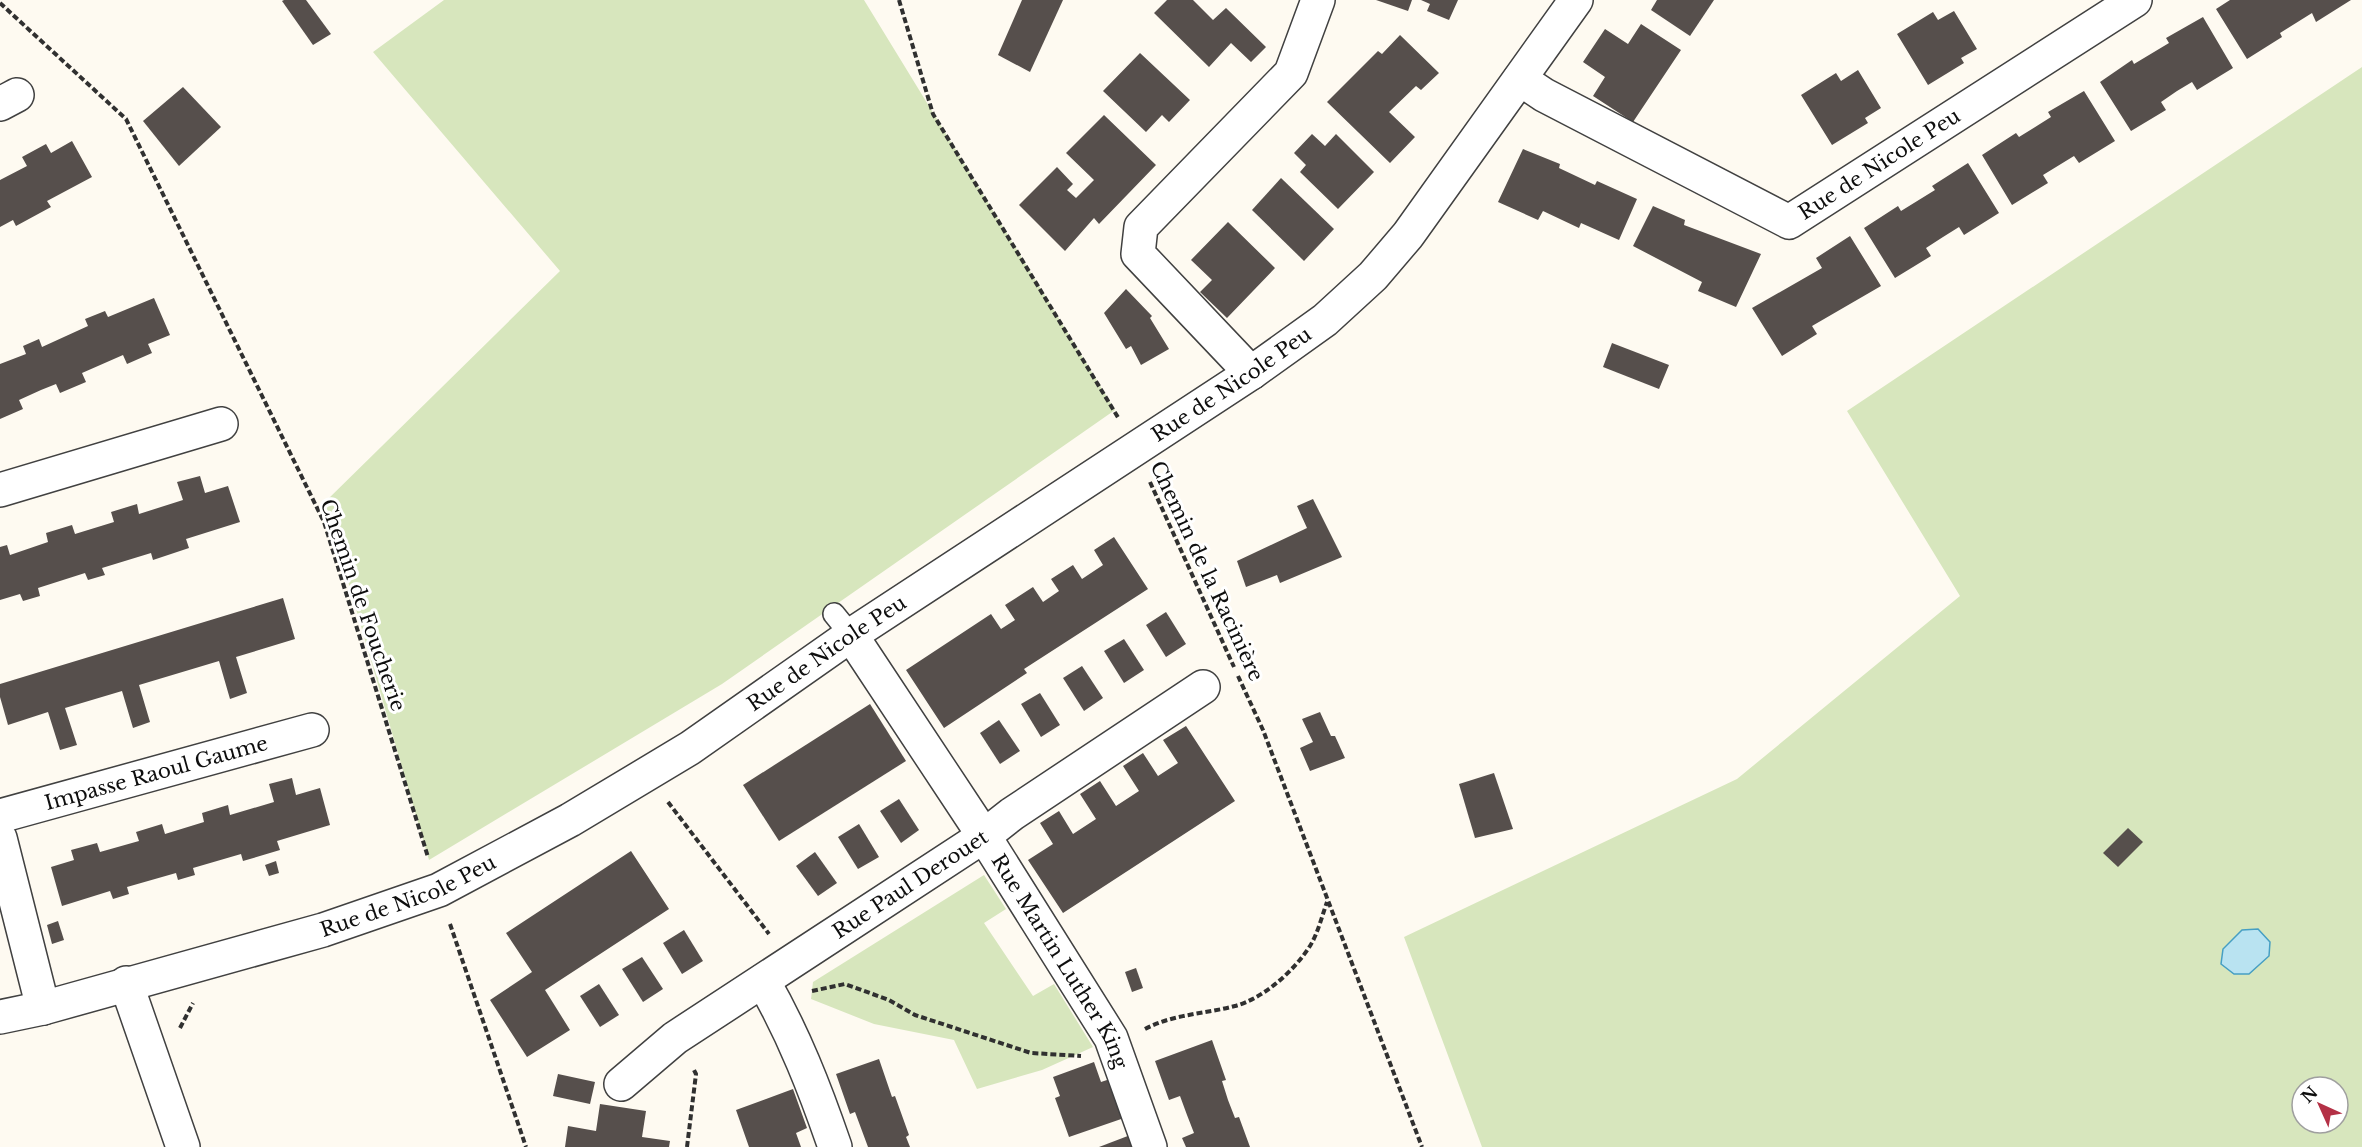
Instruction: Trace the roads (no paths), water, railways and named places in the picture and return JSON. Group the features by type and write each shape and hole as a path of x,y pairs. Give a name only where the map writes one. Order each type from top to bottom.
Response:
{"street":[{"path":"1251,373 1138,254 1141,227 1291,73 1318,0"},
{"name":"Rue de Nicole Peu","path":"0,1017 43,1008 126,983 323,930 438,890 570,820 682,753 843,625 1134,448 1251,373 1325,320 1373,276 1408,235 1576,0"},
{"name":"Rue de Nicole Peu","path":"1520,79 1544,94 1789,222 2136,0"},
{"path":"0,490 221,424"},
{"name":"Rue Martin Luther King","path":"843,625 984,837 1111,1038 1150,1147"},
{"name":"Rue Paul Derouet","path":"621,1084 675,1038 984,837 1012,814 1203,687"},
{"name":"Impasse Raoul Gaume","path":"0,816 312,730"},
{"path":"0,838 43,1008"},
{"path":"763,981 785,1020 808,1069 835,1147"},
{"path":"126,983 183,1147"}],"water":[{"path":"2258,929 2270,942 2269,956 2249,974 2234,974 2221,964 2223,949 2242,930"}]}
